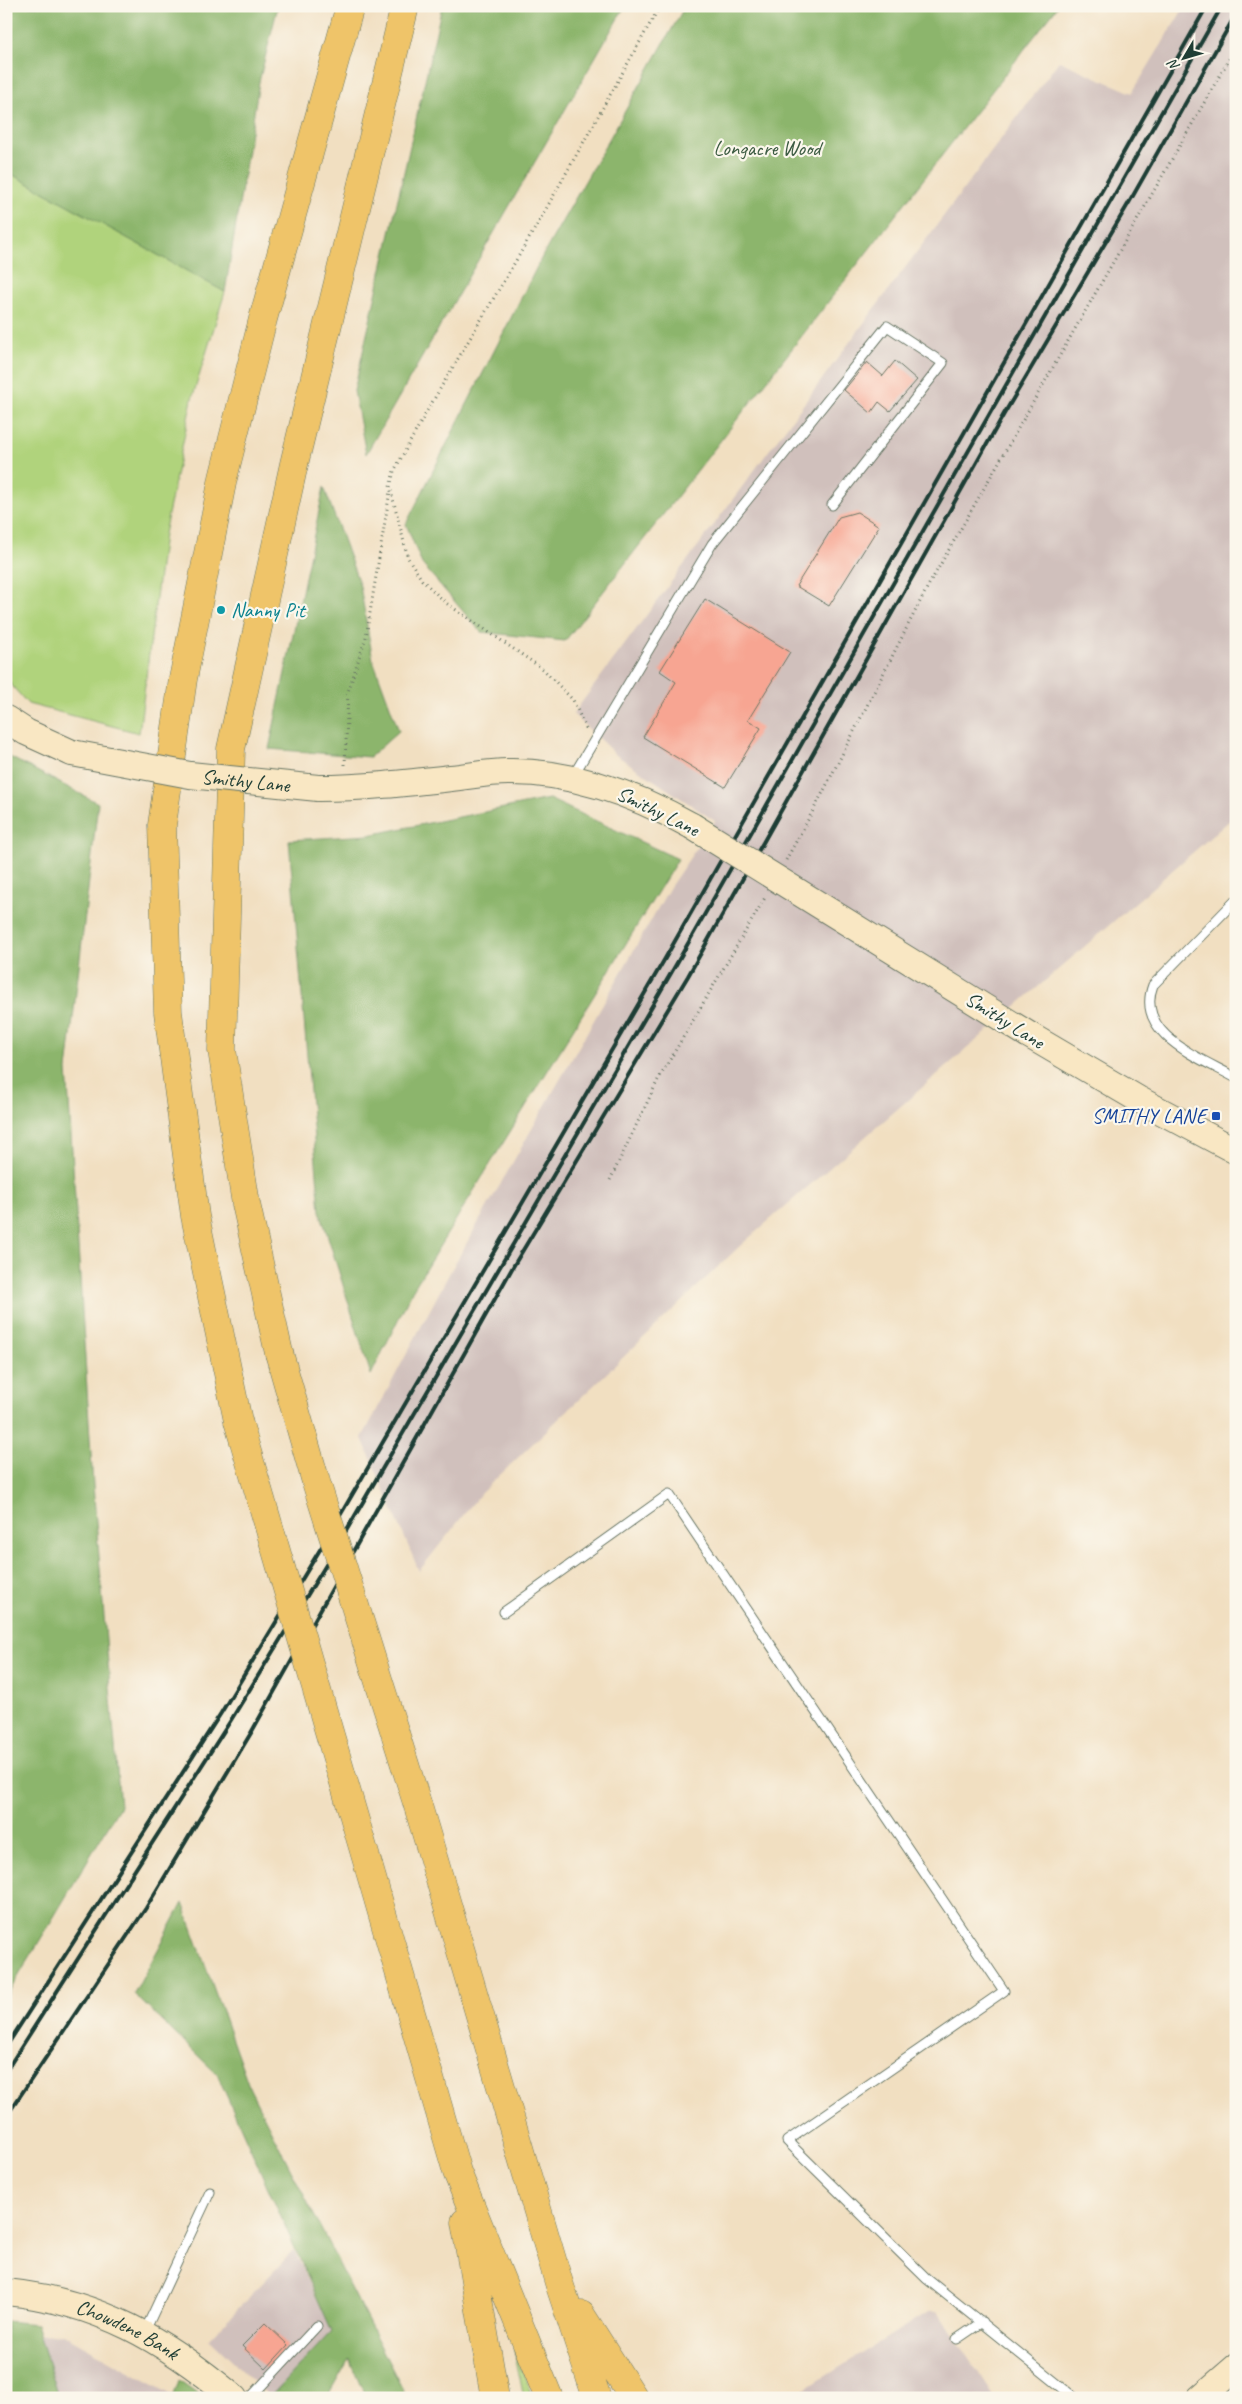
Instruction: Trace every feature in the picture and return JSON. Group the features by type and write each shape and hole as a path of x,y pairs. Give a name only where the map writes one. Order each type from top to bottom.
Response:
{"highway":[{"path":"350,6 263,319 223,478 183,679 162,825 168,1012 195,1216 238,1421 457,2172 549,2398"},
{"path":"405,6 294,464 231,749 222,1050 246,1204 279,1353 316,1482 418,1806 559,2283 597,2398"},
{"path":"457,2172 495,2398"},
{"path":"559,2283 634,2398"}],"street":[{"name":"Smithy Lane","path":"6,719 34,736 72,753 190,775 318,788 344,788 506,772 572,778 636,797 692,826 1029,1035 1138,1099 1236,1151"},
{"name":"Chowdene Bank","path":"6,2292 75,2304 102,2314 144,2334 192,2363 234,2398"},
{"path":"1200,2398 1236,2367"}],"lane":[{"path":"572,778 712,544 888,326 943,363 832,505"},
{"path":"1236,900 1153,985 1149,994 1150,1013 1157,1026 1170,1040 1236,1078"},
{"path":"504,1612 669,1494 1004,1991 787,2141 927,2279 1075,2398"},
{"path":"144,2334 210,2192"},
{"path":"957,2339 982,2322"},
{"path":"250,2398 316,2326"}],"path":[{"path":"344,788 348,692 366,637 394,471 427,411 537,225 660,6"},
{"path":"782,867 822,794 927,588 1236,47"},
{"path":"390,487 408,558 422,580 446,603 543,669 573,700 592,743"},
{"path":"610,1180 658,1080 769,891"}],"shaded area":[{"path":"1185,6 1236,6 1236,815 742,1244 481,1493 419,1571 362,1438 449,1274 670,887 715,821 616,755 573,714 1059,61 1132,93"},
{"path":"294,2250 332,2331 270,2397 209,2339"},
{"path":"929,2311 938,2311 995,2398 802,2398 804,2390"},
{"path":"63,2334 177,2398 6,2398 6,2336"}],"green space":[{"path":"6,6 278,6 259,82 225,292 6,171"},
{"path":"442,6 625,6 366,454 354,391"},
{"name":"Longacre Wood","path":"685,6 1058,6 565,641 481,632 422,564 406,524 543,255"},
{"path":"6,171 225,292 192,399 164,534 139,733 28,704 6,679"},
{"path":"324,487 360,586 373,660 399,731 370,757 269,749"},
{"path":"6,755 98,803 67,1070 93,1485 120,1806 6,1997"},
{"path":"549,799 678,859 412,1291 371,1375 320,1211 289,840 369,835"},
{"path":"183,1903 250,2089 407,2398 366,2398 349,2359 327,2398 270,2397 332,2331 217,2074 134,1994"},
{"path":"6,2321 36,2324 58,2394 52,2398 6,2398"},
{"path":"514,2350 533,2398 524,2398"},
{"path":"179,2380 204,2398 173,2398"}],"building":[{"path":"895,361 917,380 890,411 879,402 871,413 844,390 867,362 883,376"},
{"path":"857,512 879,526 829,606 796,586 839,517"},
{"path":"705,599 790,652 748,720 761,728 725,787 643,737 676,682 660,671"},
{"path":"265,2323 288,2345 266,2369 242,2346"}],"railway":[{"path":"6,2047 221,1713 324,1543 663,962 1207,6"},
{"path":"6,2071 231,1720 335,1550 674,968 1222,6"},
{"path":"6,2117 146,1908 251,1733 514,1265 688,976 1004,414 1130,201 1236,14"}],"place":[{"name":"Nanny Pit","path":"221,610"},
{"name":"SMITHY LANE","path":"1216,1116"}]}
